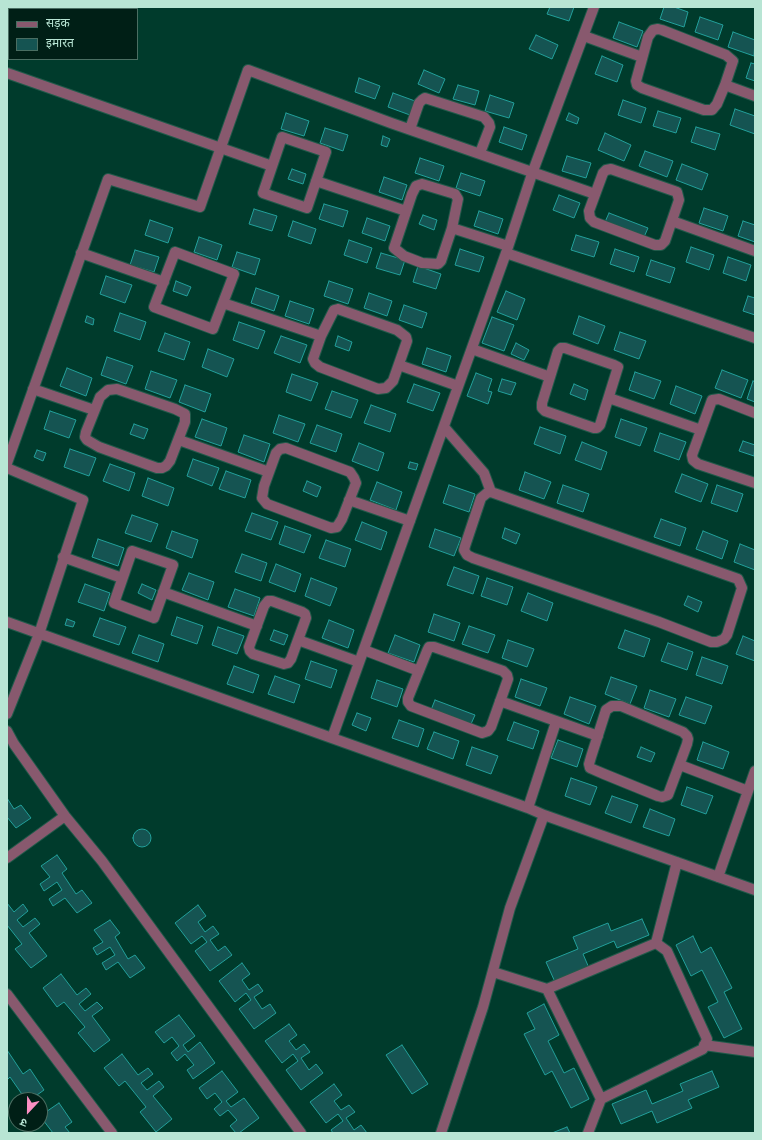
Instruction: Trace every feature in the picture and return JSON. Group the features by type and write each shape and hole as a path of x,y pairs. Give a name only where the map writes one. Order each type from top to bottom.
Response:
{"street":[{"path":"332,738 472,349 533,171 594,7"},
{"path":"653,30 662,30 729,57 733,61 715,108 712,110 704,110 639,86 636,81 642,57 653,30"},
{"path":"584,36 642,57"},
{"path":"7,464 108,179 200,207 248,70 595,194"},
{"path":"7,73 272,166"},
{"path":"725,85 755,96"},
{"path":"410,129 419,103 425,98 484,117 489,122 490,127 480,153"},
{"path":"282,137 326,152 307,208 263,193 272,166 282,137"},
{"path":"611,169 676,192 679,196 679,200 665,241 661,245 655,245 594,222 590,218 589,211 595,194 603,173 606,170 611,169"},
{"path":"316,181 406,211"},
{"path":"422,184 455,194 458,198 452,228 441,261 438,264 422,263 404,256 394,248 416,186 422,184"},
{"path":"672,221 755,251"},
{"path":"452,228 755,338"},
{"path":"175,252 234,274 213,329 154,307 164,282 175,252"},
{"path":"81,253 164,282"},
{"path":"223,303 321,336"},
{"path":"334,310 343,310 397,330 406,336 407,341 393,381 386,388 378,389 320,367 315,363 313,359 321,336 334,310"},
{"path":"560,348 565,348 618,367 600,426 594,428 545,411 542,408 542,403 550,377 560,348"},
{"path":"472,349 550,377"},
{"path":"399,364 458,386"},
{"path":"33,389 94,410"},
{"path":"117,389 175,409 185,414 186,417 179,440 166,466 157,468 99,446 87,440 85,437 100,397 108,390 117,389"},
{"path":"609,398 701,430"},
{"path":"755,412 719,399 712,400 692,455 693,460 698,464 755,483"},
{"path":"444,427 484,473 491,492"},
{"path":"179,440 269,472"},
{"path":"280,448 286,448 350,472 356,483 349,500 342,519 337,527 330,528 267,504 262,498 264,486 276,453 280,448"},
{"path":"7,468 83,500 39,634 7,714"},
{"path":"491,492 683,561 738,579 742,588 727,635 724,639 718,642 711,642 659,622 467,555 464,550 481,498 487,493 491,492"},
{"path":"349,500 410,521"},
{"path":"132,551 173,565 163,592 154,618 114,604 132,551"},
{"path":"64,557 122,578"},
{"path":"163,592 257,626"},
{"path":"268,601 272,601 305,614 306,618 298,640 291,659 288,663 284,664 253,654 249,647 264,606 268,601"},
{"path":"7,622 755,890"},
{"path":"298,640 359,662"},
{"path":"429,647 434,647 503,672 507,675 508,679 491,727 488,731 482,733 411,706 408,702 408,698 419,671 426,651 429,647"},
{"path":"364,650 419,671"},
{"path":"500,701 598,736"},
{"path":"612,706 621,706 684,732 688,739 680,765 668,795 662,797 658,796 590,768 589,764 598,736 606,710 612,706"},
{"path":"528,808 556,722"},
{"path":"7,731 14,744 65,816 102,861 301,1133"},
{"path":"680,765 748,791"},
{"path":"718,877 755,771"},
{"path":"441,1133 484,1007 510,908 544,814"},
{"path":"7,858 65,816"},
{"path":"656,943 677,862"},
{"path":"493,972 547,989 656,943"},
{"path":"588,1133 601,1099 703,1049 706,1039 667,951 656,943"},
{"path":"547,989 601,1099"},
{"path":"7,994 112,1133"},
{"path":"704,1045 755,1052"}],"building":[{"path":"550,7 574,7 569,21 547,14"},
{"path":"664,7 674,7 688,12 684,27 660,19"},
{"path":"700,17 723,25 718,40 695,32"},
{"path":"619,22 643,31 637,47 613,38"},
{"path":"733,32 755,40 754,56 728,47"},
{"path":"536,35 558,45 552,59 529,49"},
{"path":"602,56 623,65 617,82 595,74"},
{"path":"751,63 755,64 755,81 746,78"},
{"path":"424,70 445,79 439,93 418,84"},
{"path":"359,78 380,86 375,99 355,92"},
{"path":"458,85 479,91 475,105 453,99"},
{"path":"393,93 415,101 410,115 388,107"},
{"path":"490,95 514,103 509,118 485,111"},
{"path":"623,100 646,108 641,123 618,115"},
{"path":"735,109 755,116 755,134 730,125"},
{"path":"658,111 681,118 676,133 653,126"},
{"path":"286,113 309,121 304,136 281,129"},
{"path":"569,113 579,118 577,124 566,120"},
{"path":"504,127 527,135 522,150 499,142"},
{"path":"696,127 720,134 715,150 691,142"},
{"path":"325,128 348,135 343,151 320,143"},
{"path":"605,133 631,145 624,161 598,150"},
{"path":"383,136 390,139 387,147 381,145"},
{"path":"645,151 673,161 667,177 639,166"},
{"path":"567,156 591,163 586,178 562,171"},
{"path":"420,158 444,166 439,181 415,173"},
{"path":"682,164 708,174 702,190 676,180"},
{"path":"292,169 306,174 303,184 288,179"},
{"path":"461,173 485,181 480,196 456,188"},
{"path":"384,177 407,185 402,200 379,192"},
{"path":"559,195 580,203 574,218 553,210"},
{"path":"324,204 348,211 343,227 319,219"},
{"path":"704,208 728,216 723,231 699,223"},
{"path":"254,209 277,216 272,231 249,224"},
{"path":"479,211 503,219 498,234 474,226"},
{"path":"609,213 648,228 644,237 605,222"},
{"path":"423,215 437,220 434,230 419,224"},
{"path":"367,218 390,226 385,241 362,233"},
{"path":"150,220 173,228 168,243 145,235"},
{"path":"293,221 316,229 311,244 288,236"},
{"path":"743,221 755,225 755,242 738,236"},
{"path":"576,235 599,242 594,257 571,250"},
{"path":"199,237 222,245 217,260 194,252"},
{"path":"349,240 372,248 367,263 344,255"},
{"path":"691,247 714,255 709,270 686,262"},
{"path":"460,249 484,257 479,272 455,265"},
{"path":"615,249 639,257 634,272 610,264"},
{"path":"135,250 159,257 154,272 130,265"},
{"path":"237,252 260,259 255,275 232,267"},
{"path":"381,253 405,260 400,275 376,268"},
{"path":"728,257 751,265 746,281 723,273"},
{"path":"651,260 675,268 670,283 646,275"},
{"path":"418,266 441,274 436,289 413,282"},
{"path":"106,276 132,285 125,303 100,294"},
{"path":"176,281 191,287 187,296 173,291"},
{"path":"329,281 353,289 348,304 324,296"},
{"path":"256,288 279,296 274,311 251,303"},
{"path":"506,291 525,299 517,320 497,312"},
{"path":"369,293 392,301 387,316 364,308"},
{"path":"748,296 755,298 755,315 743,311"},
{"path":"290,301 314,309 309,324 285,316"},
{"path":"404,305 427,313 422,328 399,320"},
{"path":"120,313 146,322 140,340 114,331"},
{"path":"87,316 94,319 93,325 85,322"},
{"path":"579,316 605,326 598,344 573,334"},
{"path":"492,317 514,325 504,351 482,343"},
{"path":"239,322 265,331 258,349 233,340"},
{"path":"620,332 646,341 639,359 614,350"},
{"path":"165,333 190,342 184,360 158,351"},
{"path":"281,336 307,345 300,363 274,353"},
{"path":"338,336 352,342 349,351 335,346"},
{"path":"516,343 529,350 524,360 511,354"},
{"path":"427,348 451,356 446,372 422,364"},
{"path":"208,349 234,359 227,377 202,367"},
{"path":"107,357 133,366 126,384 101,375"},
{"path":"67,368 92,378 86,396 60,386"},
{"path":"722,370 748,380 741,398 715,388"},
{"path":"151,371 177,380 170,398 145,389"},
{"path":"635,372 661,381 654,399 629,390"},
{"path":"476,373 492,379 488,391 492,392 488,404 467,396"},
{"path":"292,374 318,383 311,401 286,392"},
{"path":"502,379 516,383 511,395 498,391"},
{"path":"753,381 755,382 755,402 747,399"},
{"path":"414,384 440,393 433,411 407,402"},
{"path":"574,384 588,390 585,400 570,394"},
{"path":"185,385 211,394 205,412 179,402"},
{"path":"676,386 702,396 695,414 670,404"},
{"path":"332,391 358,400 351,418 325,409"},
{"path":"371,405 396,414 390,432 364,423"},
{"path":"50,411 76,420 69,438 44,429"},
{"path":"279,415 305,424 298,442 273,433"},
{"path":"202,419 227,428 221,446 195,437"},
{"path":"621,419 647,428 640,446 615,437"},
{"path":"134,424 148,429 144,439 130,434"},
{"path":"317,425 342,434 336,452 310,443"},
{"path":"540,427 566,436 560,454 534,444"},
{"path":"660,433 686,442 679,460 654,451"},
{"path":"244,435 270,444 264,462 238,452"},
{"path":"743,441 755,445 754,456 739,451"},
{"path":"582,442 607,452 601,470 575,460"},
{"path":"359,443 384,453 378,471 352,461"},
{"path":"70,449 96,458 89,476 64,467"},
{"path":"37,450 46,453 43,461 34,457"},
{"path":"193,459 219,468 212,486 187,476"},
{"path":"410,462 418,464 416,470 408,468"},
{"path":"110,464 135,473 129,491 103,481"},
{"path":"226,471 251,480 245,498 219,489"},
{"path":"525,472 551,482 544,499 519,490"},
{"path":"682,474 708,484 701,502 675,492"},
{"path":"148,478 174,488 168,506 142,496"},
{"path":"307,481 321,487 317,497 303,491"},
{"path":"377,482 402,492 396,510 370,500"},
{"path":"449,485 475,494 469,512 443,503"},
{"path":"563,485 589,494 583,512 557,503"},
{"path":"717,485 743,494 737,512 711,503"},
{"path":"252,513 278,522 271,540 245,531"},
{"path":"132,515 158,524 151,542 125,533"},
{"path":"661,519 686,528 680,546 654,537"},
{"path":"362,522 387,532 381,550 355,540"},
{"path":"285,526 311,535 304,553 279,544"},
{"path":"505,528 520,534 516,544 502,538"},
{"path":"435,529 461,538 454,556 429,547"},
{"path":"172,531 198,540 192,558 166,548"},
{"path":"703,531 728,541 722,559 696,549"},
{"path":"98,539 124,548 118,566 92,557"},
{"path":"326,540 351,549 345,567 319,558"},
{"path":"740,544 755,550 755,570 734,562"},
{"path":"242,554 267,563 261,581 235,572"},
{"path":"276,564 301,574 295,592 269,582"},
{"path":"454,567 479,576 473,594 447,585"},
{"path":"189,573 214,582 208,600 182,590"},
{"path":"311,578 337,588 330,606 305,596"},
{"path":"487,578 513,587 507,605 481,596"},
{"path":"85,584 110,593 104,611 78,602"},
{"path":"142,584 156,590 152,600 138,593"},
{"path":"235,589 260,598 254,616 228,607"},
{"path":"528,593 553,603 547,621 521,611"},
{"path":"688,596 702,602 698,612 684,605"},
{"path":"434,614 460,623 454,641 428,632"},
{"path":"177,617 203,626 197,644 171,635"},
{"path":"100,618 126,627 119,645 93,636"},
{"path":"67,619 75,622 73,627 65,625"},
{"path":"329,620 354,630 348,648 322,638"},
{"path":"469,626 495,635 488,653 462,644"},
{"path":"218,627 244,636 237,654 212,645"},
{"path":"274,630 288,635 284,645 270,640"},
{"path":"625,630 650,639 644,657 618,648"},
{"path":"139,635 164,644 158,662 132,653"},
{"path":"395,635 420,645 414,662 388,653"},
{"path":"743,636 755,641 755,661 736,654"},
{"path":"508,640 534,649 527,667 502,658"},
{"path":"668,643 693,652 687,670 661,661"},
{"path":"702,657 728,666 722,684 696,675"},
{"path":"311,661 337,670 331,688 305,679"},
{"path":"234,666 259,675 253,693 227,684"},
{"path":"275,676 300,685 294,703 268,694"},
{"path":"611,677 637,686 630,704 605,694"},
{"path":"521,679 547,688 540,706 515,697"},
{"path":"377,680 403,689 397,707 371,698"},
{"path":"650,690 676,699 669,717 644,708"},
{"path":"570,697 596,706 589,724 564,714"},
{"path":"686,697 712,706 705,724 679,715"},
{"path":"435,700 475,715 471,724 431,710"},
{"path":"357,713 371,718 366,731 352,725"},
{"path":"399,720 424,729 418,747 392,738"},
{"path":"514,722 539,731 533,749 507,740"},
{"path":"434,732 459,741 453,759 427,749"},
{"path":"558,740 583,749 577,767 551,758"},
{"path":"703,742 729,752 723,769 697,760"},
{"path":"472,747 498,756 491,774 466,765"},
{"path":"641,747 655,753 651,762 637,757"},
{"path":"571,778 597,787 590,805 565,796"},
{"path":"687,787 713,796 706,814 681,805"},
{"path":"612,796 638,805 631,823 605,813"},
{"path":"7,798 14,809 21,805 31,818 16,828 7,817"},
{"path":"650,809 675,819 669,836 643,827"},
{"path":"138,829 146,829 151,834 149,845 146,847 138,847 133,842 133,834"},
{"path":"57,855 67,869 62,873 76,894 82,890 92,903 77,913 65,898 53,906 49,899 62,890 57,882 44,891 40,884 50,877 41,866"},
{"path":"7,903 14,912 23,904 28,911 17,920 23,927 35,918 40,924 29,933 47,956 31,968 15,949 22,944 7,925"},
{"path":"198,905 206,916 198,922 205,932 213,926 219,934 210,940 218,951 225,946 232,955 210,971 195,951 207,942 202,936 191,944 175,923"},
{"path":"642,919 649,935 617,948 614,941 583,954 589,968 555,982 546,962 578,949 573,937 608,923 611,931"},
{"path":"110,920 120,933 115,937 128,959 135,955 145,968 130,978 118,962 106,970 102,963 115,955 110,947 97,955 93,948 103,942 94,930"},
{"path":"693,936 701,953 711,947 732,988 724,992 742,1029 724,1038 708,1007 718,1002 702,970 691,976 676,945"},
{"path":"242,963 250,974 242,980 249,990 258,984 263,991 254,997 262,1009 270,1004 276,1013 254,1029 239,1009 251,1000 246,993 235,1002 219,981"},
{"path":"61,974 77,995 86,988 91,994 79,1004 85,1011 97,1002 103,1008 92,1016 110,1040 94,1052 78,1033 85,1027 64,1002 57,1007 43,988"},
{"path":"544,1004 559,1035 548,1041 564,1073 574,1068 589,1099 571,1108 552,1071 545,1075 524,1034 535,1029 527,1013"},
{"path":"179,1015 195,1036 183,1045 188,1052 200,1042 215,1063 193,1079 187,1070 194,1065 185,1054 177,1061 171,1053 179,1046 172,1037 164,1043 155,1032"},
{"path":"289,1024 297,1035 289,1041 296,1050 304,1044 310,1052 301,1058 309,1070 316,1064 323,1073 301,1090 286,1070 298,1061 293,1054 282,1063 265,1041"},
{"path":"402,1045 428,1084 412,1094 386,1055"},
{"path":"7,1050 23,1074 30,1069 44,1090 41,1092 20,1092 10,1077 7,1080"},
{"path":"122,1054 138,1075 148,1068 153,1074 141,1083 147,1090 159,1081 164,1087 153,1096 172,1119 156,1132 140,1112 146,1107 125,1081 119,1086 104,1068"},
{"path":"222,1071 238,1092 226,1101 231,1107 244,1098 259,1118 239,1133 236,1133 230,1126 237,1120 228,1110 220,1116 214,1109 222,1102 215,1093 207,1099 199,1088"},
{"path":"712,1071 719,1087 688,1100 692,1108 657,1123 652,1111 621,1124 612,1104 646,1090 652,1104 683,1091 680,1084"},
{"path":"334,1084 342,1095 334,1101 341,1110 349,1105 355,1112 346,1118 354,1130 361,1125 367,1133 333,1133 331,1130 343,1121 338,1114 326,1123 310,1102"},
{"path":"59,1103 72,1122 65,1127 70,1133 53,1133 48,1126 48,1111"},
{"path":"567,1127 570,1133 552,1133"}]}
